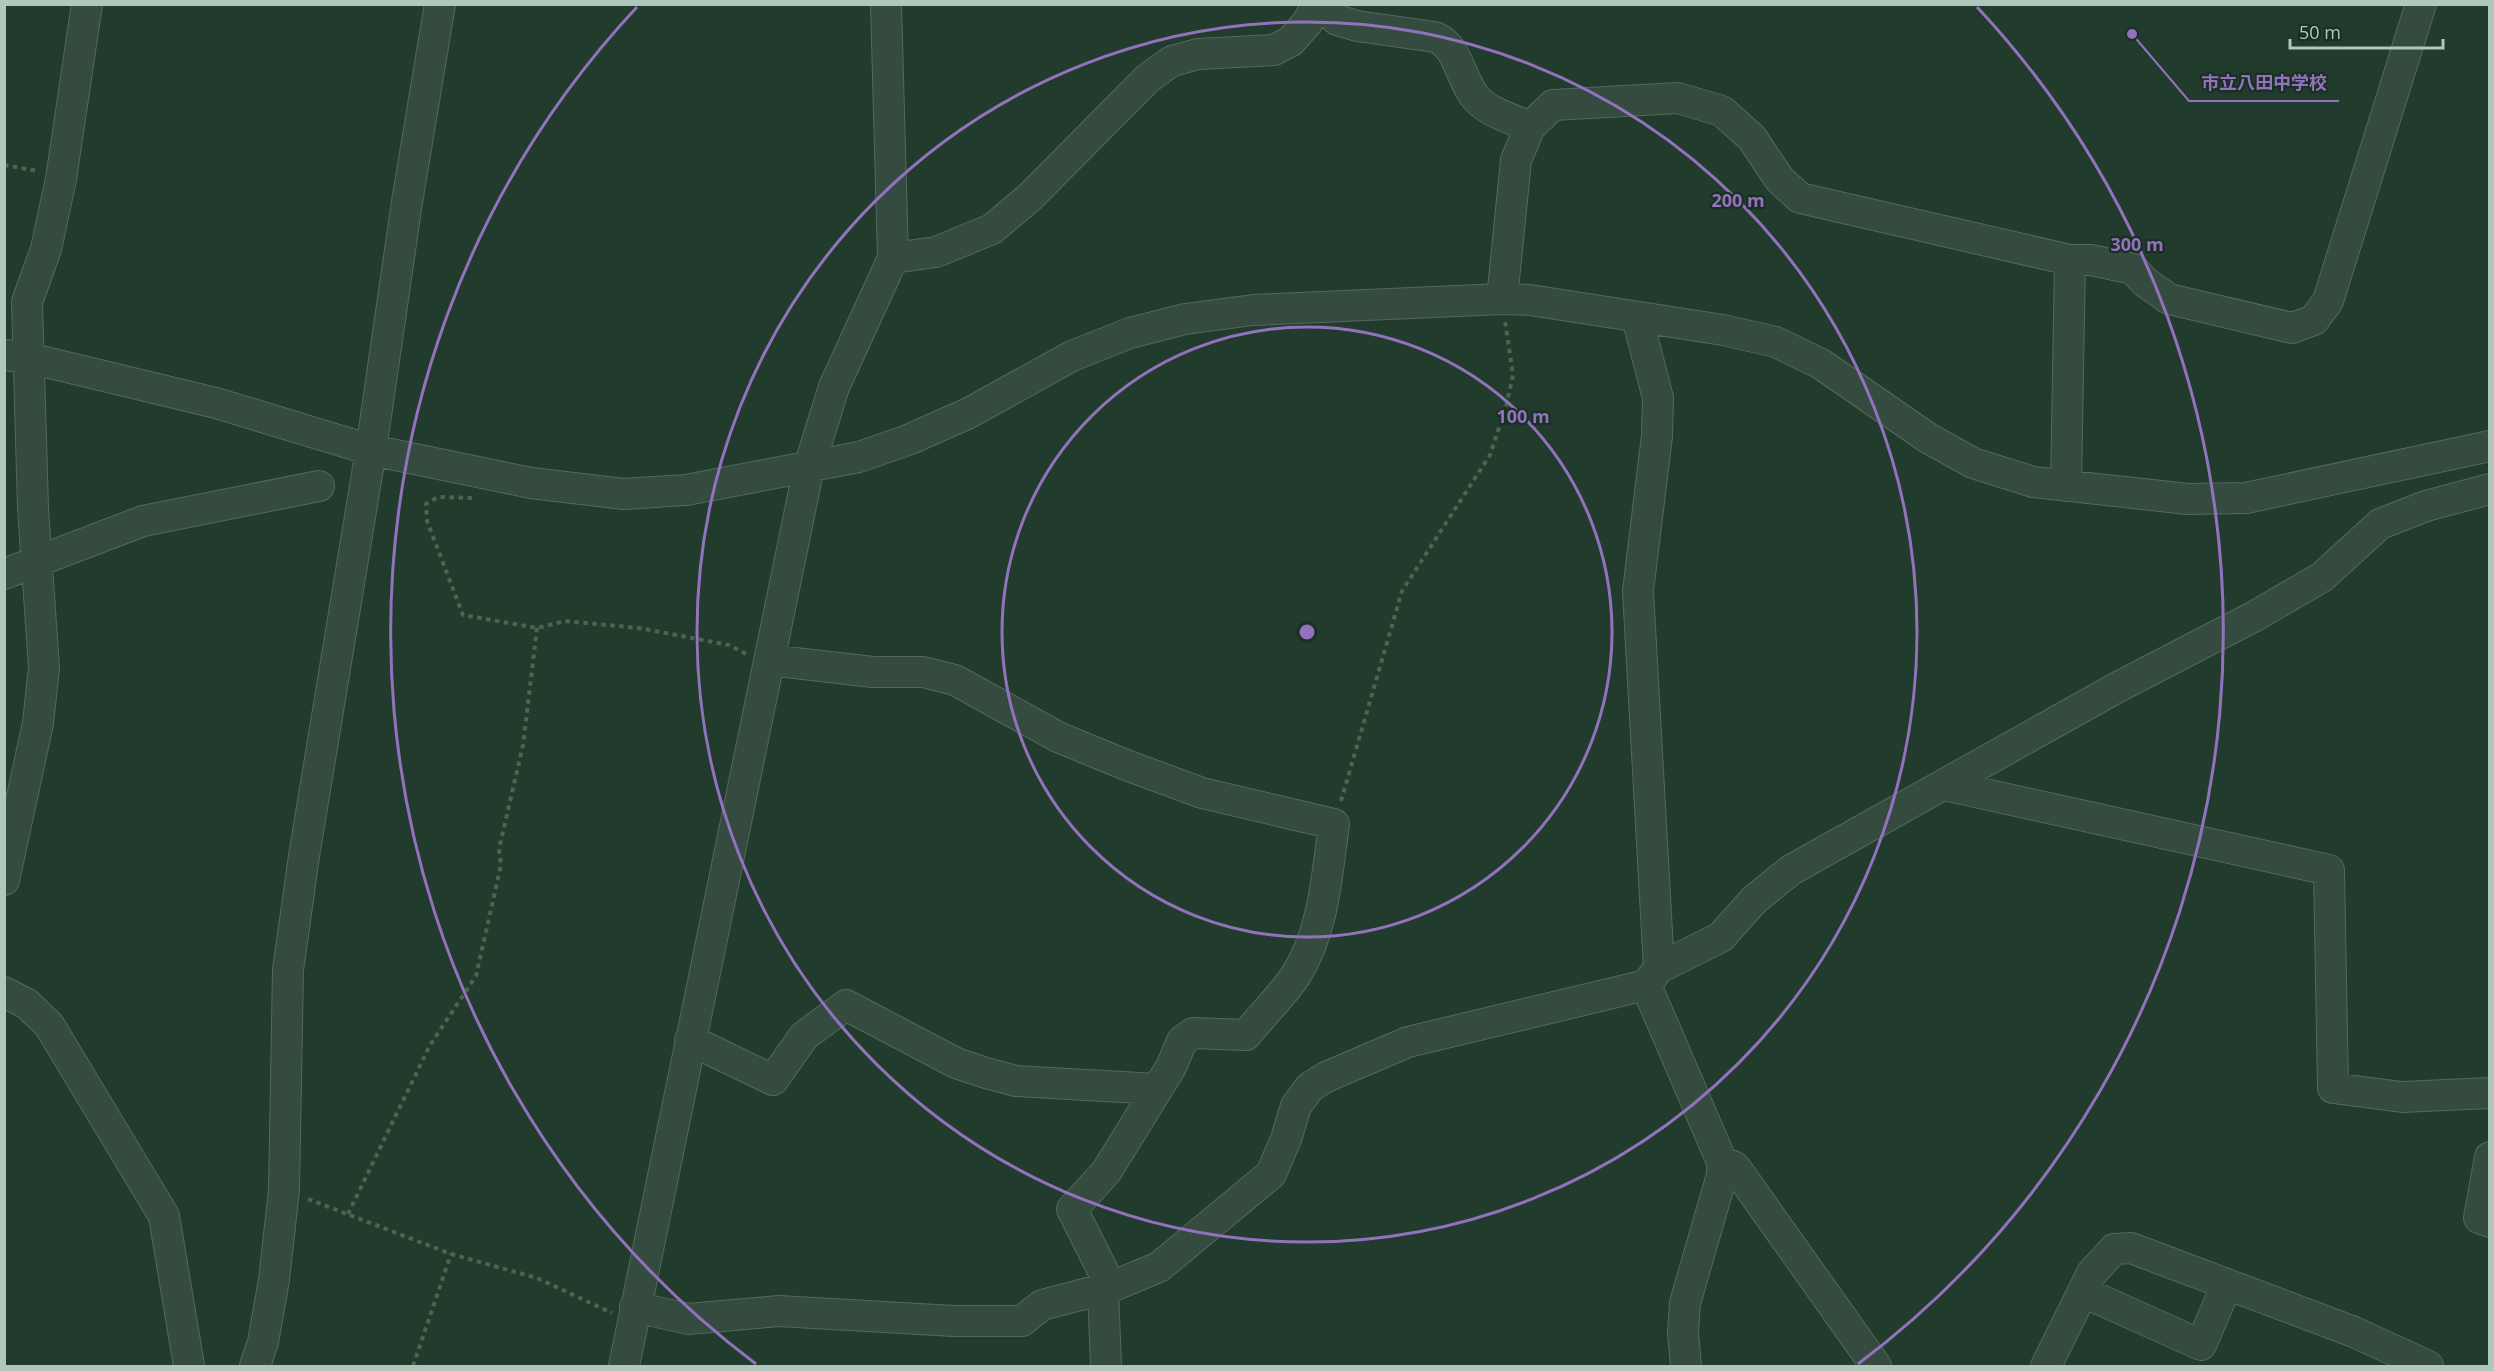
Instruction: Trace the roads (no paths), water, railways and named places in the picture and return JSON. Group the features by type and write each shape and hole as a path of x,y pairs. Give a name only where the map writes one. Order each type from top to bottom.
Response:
{"street":[{"path":"4,880 38,723 44,668 32,486 17,357 27,302 46,249 62,175 87,4"},
{"path":"255,1366 263,1342 274,1280 284,1190 288,970 304,856 440,4"},
{"path":"624,1366 809,467 834,387 893,258 886,4"},
{"path":"893,258 936,252 992,229 1029,198 1148,78 1172,61 1198,54 1274,50 1291,41 1307,23 1319,4 1337,20 1357,26 1435,37 1446,42 1475,97 1488,108 1530,127"},
{"path":"1502,299 1516,160 1530,127 1553,105 1678,98 1722,111 1752,138 1780,180 1800,198 2070,260 2091,260 2133,269 2145,282 2169,299 2292,328 2314,320 2328,301 2421,4"},
{"path":"2066,486 2070,260"},
{"path":"17,357 216,403 370,450 498,477 572,489 624,494 686,490 860,457 908,440 969,413 1071,356 1130,333 1185,319 1253,310 1502,299 1530,300 1723,330 1776,342 1821,364 1928,438 1973,463 2033,482 2188,499 2246,498 2490,446"},
{"path":"1637,317 1658,398 1657,436 1638,591 1653,977 1722,1162 1722,1174 1685,1303 1683,1333 1686,1366"},
{"path":"4,574 144,521 319,486"},
{"path":"633,1315 688,1319 779,1311 954,1321 1022,1321 1042,1305 1107,1288 1159,1267 1270,1174 1286,1139 1296,1106 1310,1087 1326,1077 1408,1042 1653,977 1721,937 1755,899 1791,870 2118,687 2256,616 2322,577 2380,524 2426,506 2490,489"},
{"path":"769,660 873,672 923,672 955,680 1058,737 1126,765 1202,793 1334,824 1321,915 1311,946 1296,975 1246,1035 1193,1033 1182,1041 1171,1066 1106,1172 1072,1209 1107,1288 1106,1366"},
{"path":"1944,785 2330,870 2333,1088 2403,1097 2490,1093"},
{"path":"4,992 27,1004 49,1025 164,1216 189,1366"},
{"path":"690,1040 773,1080 804,1036 846,1005 956,1063 986,1073 1016,1081 1157,1089"},
{"path":"2490,1156 2479,1218 2490,1222"},
{"path":"1722,1162 1735,1167 1876,1366"},
{"path":"2046,1366 2092,1273 2114,1249 2131,1248 2354,1332 2428,1366"},
{"path":"2083,1292 2202,1345 2227,1284"}],"place":[{"name":"市立八田中学校","path":"2132,34"}]}
